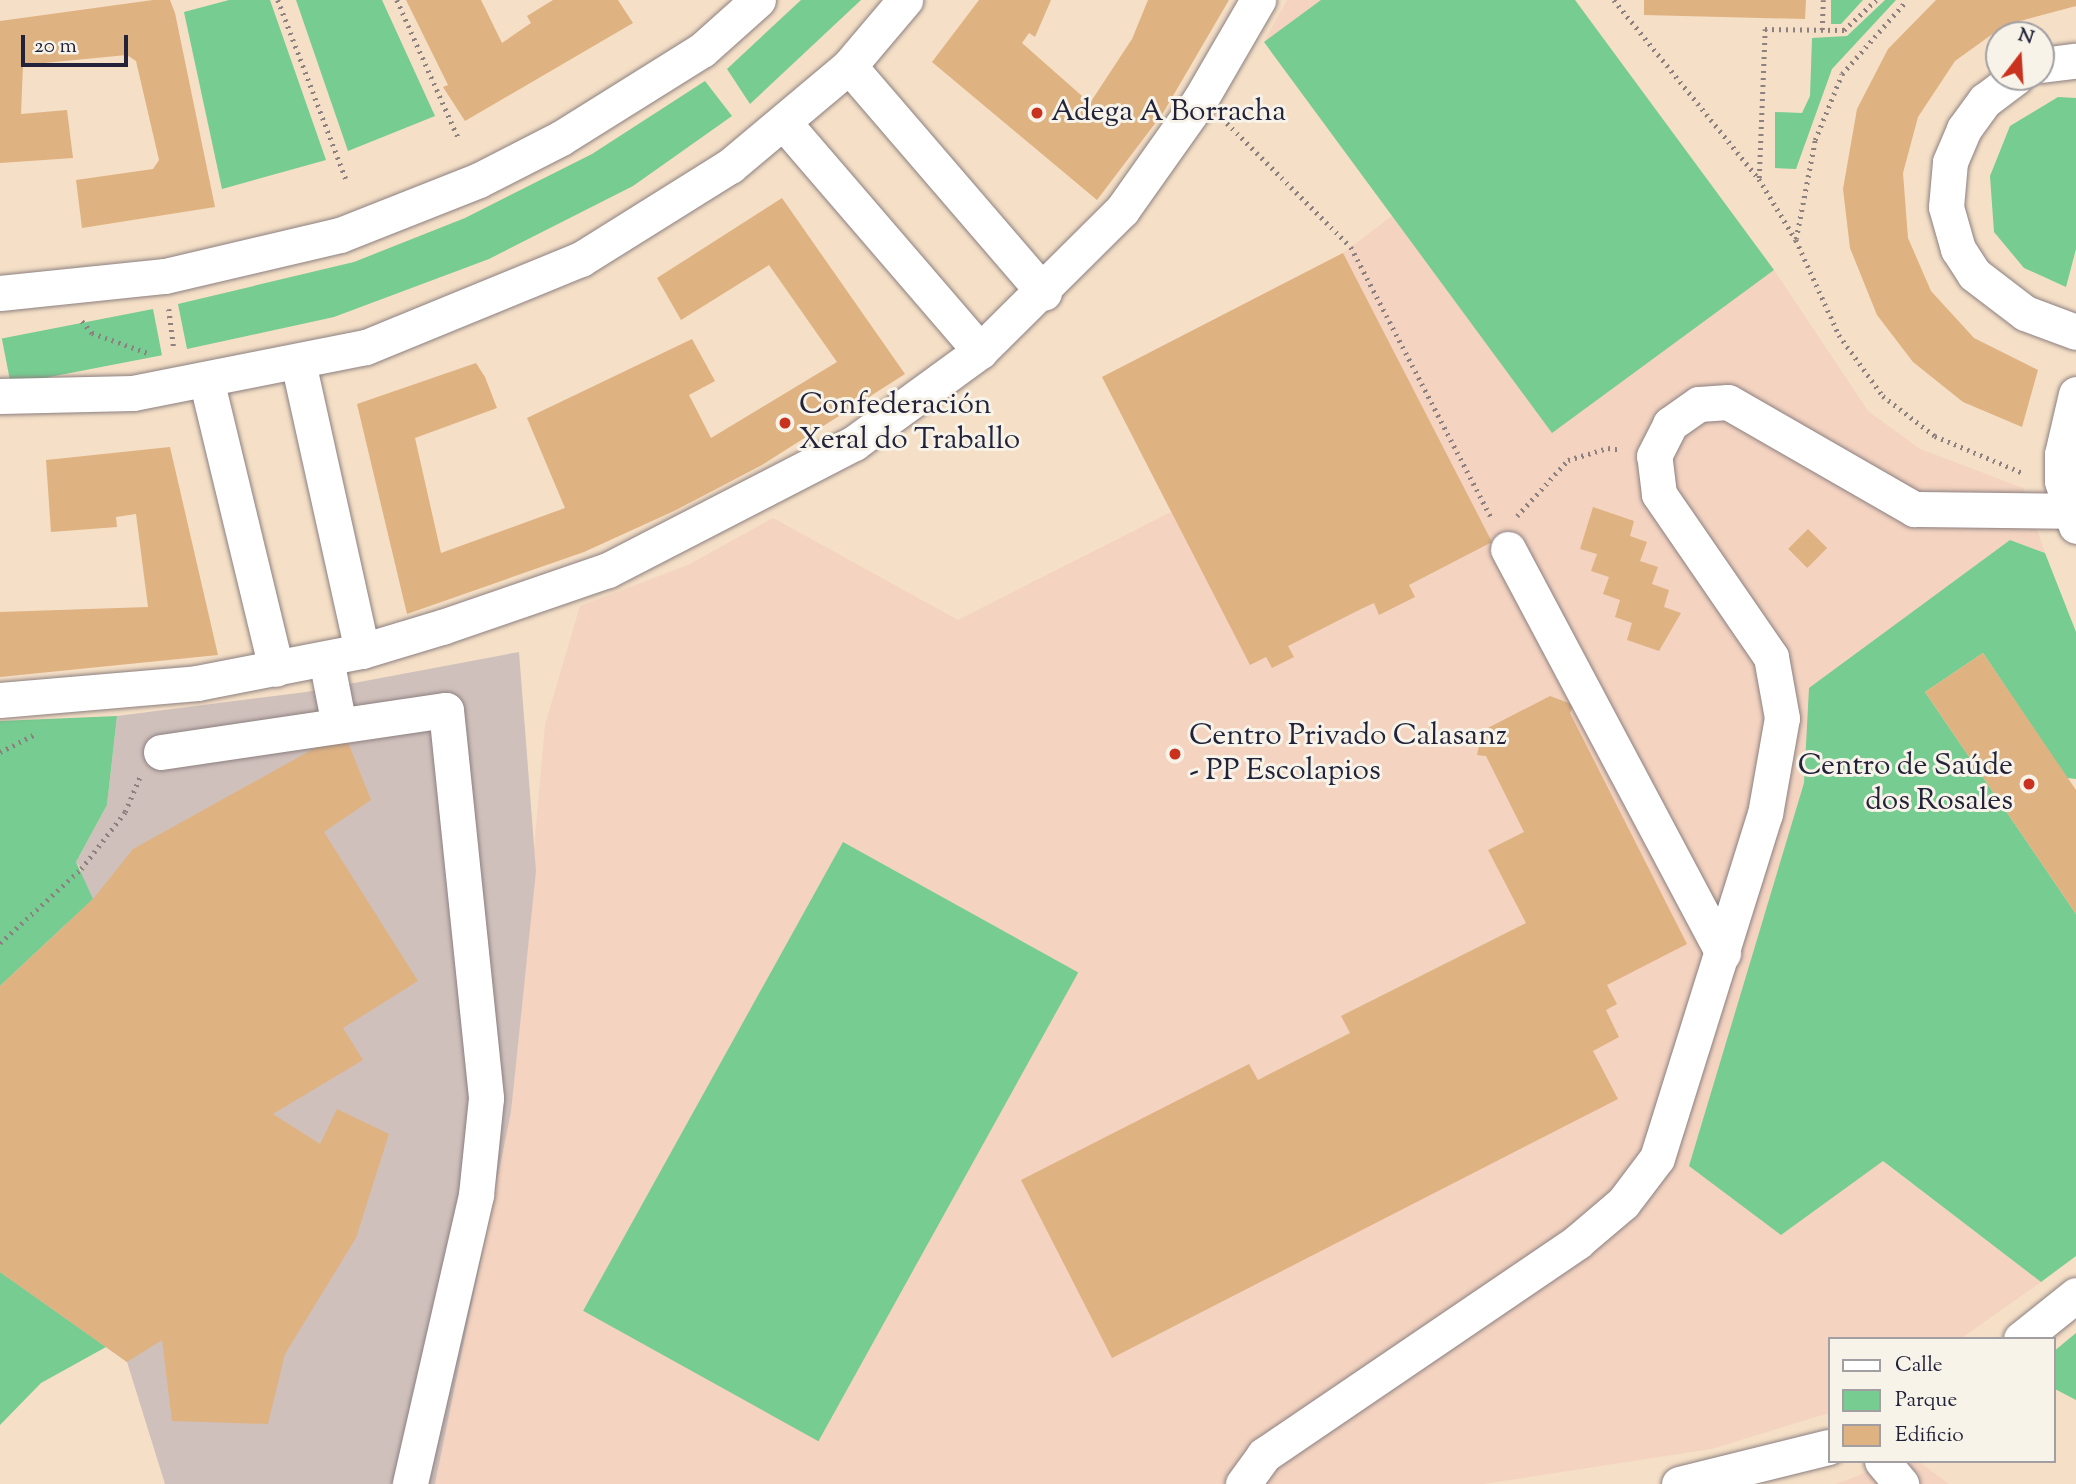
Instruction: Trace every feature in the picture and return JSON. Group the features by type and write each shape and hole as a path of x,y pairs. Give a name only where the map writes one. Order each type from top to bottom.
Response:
{"street":[{"path":"0,293 165,276 340,235 480,180 561,138 702,50 758,0"},
{"path":"0,396 133,393 191,372 298,362 366,347 581,259 730,166 849,66 905,0"},
{"path":"0,700 109,695 276,669 362,651 608,570 669,541 854,443 980,351 1044,293 1122,210 1200,100 1258,0"},
{"path":"2055,63 2076,61"},
{"path":"849,66 1044,293"},
{"path":"1997,91 1985,100 1964,129 1950,162 1946,207 1958,249 1974,274 2025,313 2076,332"},
{"path":"784,122 980,351"},
{"path":"298,362 362,651"},
{"path":"191,372 276,669"},
{"path":"1243,1484 1264,1455 1623,1203 1657,1158 1765,814 1782,718 1771,657 1659,494 1654,456 1670,424 1699,404 1728,402 1914,509 2073,518 2062,454 2076,394"},
{"path":"1504,542 1723,953"},
{"path":"326,659 338,725"},
{"path":"161,752 446,710 486,1098 476,1195 410,1484"},
{"path":"2024,1337 2076,1295"},
{"path":"1679,1484 1828,1447"},
{"path":"1884,1463 1900,1484"}],"path":[{"path":"278,0 346,179"},
{"path":"397,0 460,139"},
{"path":"1614,0 1759,179 1796,240 1839,335 1883,396 1935,436 2034,478"},
{"path":"1822,30 1823,0"},
{"path":"1759,179 1765,29 1844,30 1876,0"},
{"path":"1796,240 1815,140 1842,74 1908,0"},
{"path":"1221,117 1351,247 1504,542 1568,460 1608,447 1654,456"},
{"path":"168,302 191,372"},
{"path":"75,312 92,333 145,349 153,359"},
{"path":"0,943 81,869 161,752"}],"shaded area":[{"name":"Centro Privado Calasanz - PP Escolapios","path":"1287,0 1575,0 1774,270 1868,411 1920,449 2023,488 2045,553 2010,540 1952,584 1781,1235 1882,1161 2041,1282 1963,1337 1828,1337 1828,1413 1711,1449 1483,1484 435,1484 511,1112 545,725 580,606 688,565 773,518 958,620 1171,512 1102,377 1343,253 1392,216 1264,42"},
{"path":"519,652 536,871 511,1112 435,1484 165,1484 127,1362 0,1272 0,986 64,928 81,869 76,862 107,805 117,716 306,692"},
{"path":"1892,1463 1921,1463 1949,1484 1836,1484"}],"green space":[{"path":"229,0 270,0 326,160 222,189 184,12"},
{"path":"296,0 382,0 435,116 348,151"},
{"path":"801,0 861,0 750,104 727,69"},
{"path":"1321,0 1575,0 1774,270 1552,433 1264,42"},
{"path":"1831,0 1863,0 1841,24 1831,24"},
{"path":"1885,0 1896,0 1832,69 1796,169 1775,168 1775,112 1802,113 1810,96 1812,38 1847,36"},
{"path":"705,81 732,116 633,186 489,259 334,317 187,349 178,304 354,262 465,218 592,154"},
{"path":"2058,97 2076,98 2076,249 2066,287 2024,268 1994,232 1990,176 2010,126"},
{"path":"153,309 162,355 11,385 2,338"},
{"path":"2010,540 2045,553 2076,632 2076,779 2067,778 1983,653 1925,692 2076,914 2076,1256 2041,1282 1883,1161 1781,1235 1689,1166 1804,783 1809,688"},
{"path":"117,716 107,805 76,862 93,899 0,986 0,721"},
{"path":"843,842 1078,972 818,1441 583,1311"},
{"path":"0,1272 106,1347 41,1383 0,1425"},
{"path":"2076,1333 2076,1400 2055,1389 2055,1350"}],"building":[{"path":"170,0 175,13 215,207 82,228 76,180 153,169 159,160 136,61 127,55 23,65 21,114 67,110 73,158 0,163 0,21"},
{"path":"406,0 481,0 502,43 531,23 527,16 553,0 618,0 633,23 465,121 443,87 448,85"},
{"path":"979,0 1051,0 1035,37 1029,33 1022,43 1090,103 1132,39 1148,0 1229,0 1163,113 1097,200 932,62"},
{"path":"1644,0 1806,0 1805,19 1644,15"},
{"path":"1936,0 2076,0 2076,6 2020,21 1985,21 1985,39 1955,61 1918,117 1903,173 1908,238 1931,291 1974,338 2038,370 2022,427 1963,402 1913,362 1877,315 1850,248 1843,189 1857,109 1888,49"},
{"path":"782,198 905,374 762,465 674,511 584,552 407,614 357,404 476,363 485,377 497,408 415,438 441,553 565,508 527,418 692,339 715,381 689,395 711,438 837,362 769,265 681,320 657,278"},
{"path":"1343,253 1492,542 1409,585 1415,597 1379,615 1374,603 1361,609 1288,646 1294,657 1272,668 1266,657 1250,665 1102,377"},
{"path":"170,447 218,655 0,677 0,612 148,607 136,514 116,517 117,527 51,532 46,460"},
{"path":"1593,507 1634,521 1630,536 1647,542 1640,561 1658,567 1652,584 1669,590 1664,607 1681,613 1659,651 1627,640 1632,623 1615,617 1620,600 1603,594 1609,577 1591,571 1597,554 1580,549"},
{"path":"1808,529 1827,548 1807,568 1788,549"},
{"name":"Centro de Saúde dos Rosales","path":"1983,653 2076,790 2076,914 1925,692"},
{"path":"1550,696 1574,705 1570,713 1687,944 1607,985 1617,1004 1606,1010 1619,1037 1593,1051 1618,1099 1112,1358 1021,1180 1249,1064 1258,1080 1350,1033 1341,1016 1526,923 1488,850 1524,832 1486,756 1477,755 1482,731"},
{"path":"344,732 371,800 324,832 418,981 343,1028 363,1060 273,1114 320,1144 337,1109 389,1134 356,1238 285,1354 268,1424 172,1421 162,1340 127,1362 0,1272 0,986 93,899 133,849"}],"place":[{"name":"Adega A Borracha","path":"1037,113"},
{"name":"Confederación Xeral do Traballo","path":"785,423"},
{"name":"Centro Privado Calasanz - PP Escolapios","path":"1175,754"},
{"name":"Centro de Saúde dos Rosales","path":"2029,784"}]}
